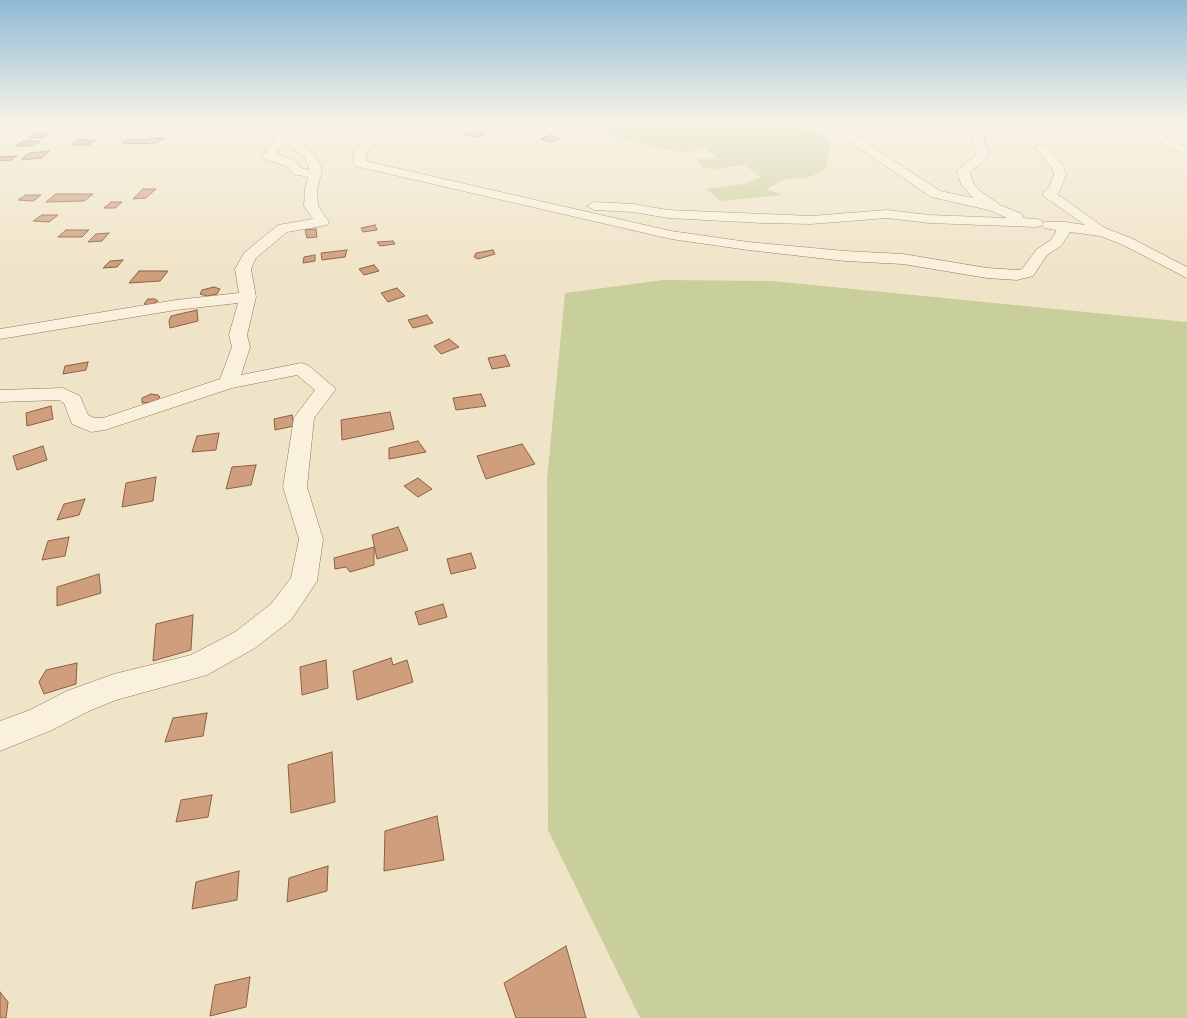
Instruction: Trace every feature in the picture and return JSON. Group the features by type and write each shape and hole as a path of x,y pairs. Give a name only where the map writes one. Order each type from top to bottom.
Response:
{"street":[{"path":"297,171 315,175"},
{"path":"228,383 241,347 238,335 248,297 243,269 249,256 283,228 322,222 311,206 311,189 316,171"},
{"path":"391,171 670,235 748,246 845,256 903,259 1005,274 1026,273 1042,252 1056,243 1062,236 1065,226"},
{"path":"900,171 936,194 995,208 1036,223"},
{"path":"964,171 967,184 974,193 995,208"},
{"path":"1059,171 1060,176 1049,195 1103,232"},
{"path":"918,197 936,194"},
{"path":"775,220 839,207 901,201"},
{"path":"530,203 633,208 668,214 775,220 811,220 887,214 929,219 1036,223 1065,226 1103,232 1126,241 1187,273"},
{"path":"0,334 176,305 248,297"},
{"path":"0,396 63,394 74,400 79,419 91,425 106,424 228,383 301,369 326,389 304,418 295,487 312,539 304,580 281,612 245,640 198,666 114,687 0,736"}],"green space":[{"path":"752,171 823,171 807,178 784,179 767,189 782,195 721,201 706,189 744,184 761,177"},
{"path":"663,280 772,281 1187,322 1187,1018 640,1018 548,830 547,479 565,293"}],"building":[{"path":"143,189 156,189 146,198 133,199"},
{"path":"56,194 93,194 84,201 46,202"},
{"path":"26,195 41,195 33,201 18,200"},
{"path":"111,202 122,202 115,208 104,208"},
{"path":"42,215 58,215 49,222 33,221"},
{"path":"375,225 377,230 363,232 361,228"},
{"path":"316,229 317,237 307,238 305,230"},
{"path":"66,230 89,230 82,237 58,237"},
{"path":"109,233 102,241 88,242 96,234"},
{"path":"393,241 395,244 380,246 377,242"},
{"path":"347,250 345,257 322,260 321,253"},
{"path":"493,250 495,254 478,259 474,257 476,253"},
{"path":"315,255 315,261 303,263 304,257"},
{"path":"123,260 117,267 103,268 110,261"},
{"path":"374,265 379,271 364,275 359,269"},
{"path":"139,271 168,271 160,281 129,283"},
{"path":"214,287 220,289 217,294 207,296 200,294 202,290"},
{"path":"397,288 405,296 388,302 381,293"},
{"path":"148,299 158,301 150,305 144,304"},
{"path":"197,310 198,321 170,328 169,321 171,316"},
{"path":"427,315 433,323 413,328 408,320"},
{"path":"449,339 459,347 441,354 434,346"},
{"path":"505,355 510,366 492,369 488,358"},
{"path":"88,362 86,370 63,374 65,366"},
{"path":"151,394 160,397 155,402 142,403 142,398"},
{"path":"481,394 486,406 456,410 453,398"},
{"path":"51,406 53,419 27,426 26,413"},
{"path":"390,412 394,429 342,440 341,420"},
{"path":"292,415 294,426 275,430 274,419"},
{"path":"219,433 216,450 192,452 197,436"},
{"path":"418,441 426,452 389,459 389,448"},
{"path":"522,444 535,464 486,479 477,456"},
{"path":"43,446 47,460 17,470 13,456"},
{"path":"256,465 251,485 226,489 232,467"},
{"path":"156,477 153,501 122,507 126,483"},
{"path":"418,478 432,489 418,497 404,486"},
{"path":"85,499 79,515 57,520 64,504"},
{"path":"398,527 408,550 377,559 372,535"},
{"path":"69,537 65,556 42,560 48,541"},
{"path":"374,547 374,565 350,572 346,567 335,569 334,558"},
{"path":"471,553 476,568 451,574 447,559"},
{"path":"99,574 101,593 57,606 57,587"},
{"path":"443,604 447,617 419,625 415,612"},
{"path":"193,615 191,650 153,661 156,624"},
{"path":"391,658 393,665 407,660 413,682 357,700 353,671"},
{"path":"326,660 328,688 302,695 300,667"},
{"path":"77,663 76,684 44,694 39,682 46,670"},
{"path":"207,713 203,736 165,742 173,718"},
{"path":"332,752 335,802 291,813 288,765"},
{"path":"212,795 208,817 176,822 181,800"},
{"path":"437,816 444,860 384,871 385,831"},
{"path":"328,866 327,891 287,902 289,878"},
{"path":"239,871 237,900 192,909 196,882"},
{"path":"566,946 586,1018 516,1018 504,983"},
{"path":"250,977 246,1007 210,1016 215,985"},
{"path":"0,992 8,1002 6,1018 0,1018"}]}
